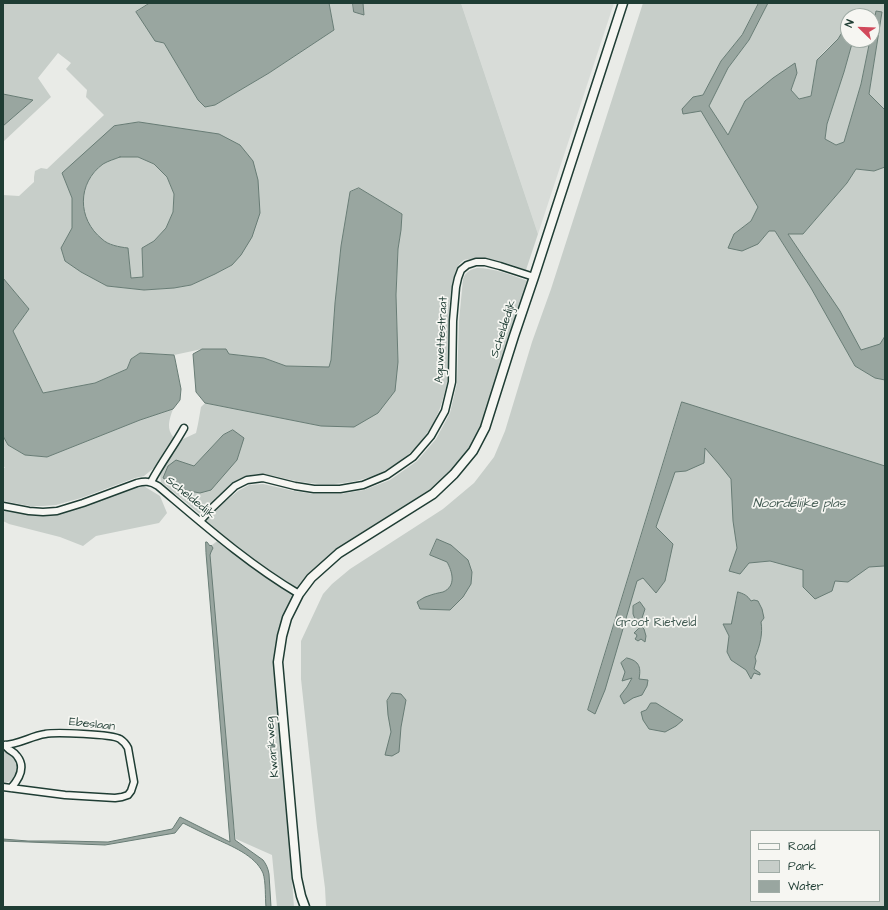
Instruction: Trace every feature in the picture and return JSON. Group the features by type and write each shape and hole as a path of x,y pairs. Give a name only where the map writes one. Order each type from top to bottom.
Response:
{"street":[{"name":"Scheldedijk","path":"3,506 29,511 57,511 137,483 144,481 151,482 158,486 237,552 277,580 301,591 315,574 339,553 433,494 454,474 473,451 485,428 623,3"},
{"name":"Aguwettestraat","path":"200,521 235,486 248,480 263,478 314,489 363,485 387,476 413,457 431,436 445,411 452,382 453,321 456,287 461,270 466,265 476,262 485,262 534,277"},
{"path":"151,482 184,428"},
{"name":"Kwarikweg","path":"301,591 287,618 282,636 278,662 297,878 305,907"},
{"name":"Ebeslaan","path":"3,787 65,795 115,798 128,795 134,782 128,748 125,743 118,738 47,733 13,744 4,745"},
{"name":"Ebeslaan","path":"4,745 17,756 21,762 22,768 19,777 11,788"}],"shaded area":[{"path":"461,3 614,3 538,234"}],"green space":[{"path":"3,3 150,3 136,12 164,43 198,100 205,107 215,105 269,73 334,30 329,3 353,3 354,12 364,14 363,3 461,3 538,234 526,270 484,258 464,260 457,268 450,298 448,371 444,396 440,409 427,433 415,448 401,460 386,470 369,477 352,482 334,484 315,484 259,474 246,476 228,487 201,515 161,482 160,473 181,440 196,433 201,407 205,403 321,426 398,362 396,295 398,249 402,214 359,188 350,192 341,246 331,360 329,367 286,366 264,358 202,349 174,355 140,353 131,359 127,369 95,383 43,393 13,331 29,309 3,278 3,195 19,196 34,182 35,171 41,168 47,169 104,115 86,97 87,90 66,69 71,63 58,53 38,78 51,97 3,142 3,126 33,100 3,94","holes":["139,122 232,265 191,285 144,290 107,286 81,272 65,260 61,248 72,228 72,198 62,173","223,435 184,490 194,466"]},
{"name":"Groot Rietveld","path":"643,3 759,3 742,35 721,61 703,95 693,97 758,207 751,221 734,234 758,244 769,231 775,231 811,288 855,366 875,378 885,380 885,907 326,907 301,679 301,641 323,594 332,584 350,569 443,509 474,483 494,457 505,431 532,342 551,289"},
{"path":"768,3 885,3 885,110 869,94 876,48 880,48 880,25 882,12 880,12 880,8 840,8 840,36 818,59 811,96 798,99 791,90 797,73 745,101 728,135 709,106 728,68 749,40"},
{"path":"851,48 868,48 861,84 844,142 836,145 825,140 827,124"},
{"path":"120,157 138,157 154,164 167,177 174,194 173,212 166,228 154,241 142,249 143,277 131,278 128,248 104,241 90,226 83,211 82,205 84,191 94,173 103,164"},
{"path":"885,167 885,336 880,344 861,351 839,311 788,234 803,234 847,183 856,169 874,171"},
{"path":"477,268 509,274 528,281 505,349 485,417 476,438 469,450 456,466 434,488 348,543 316,568 303,582 292,598 281,622 274,662 294,907 277,907 272,855 236,839 219,714 208,548 224,536 205,520 238,491 249,485 263,484 314,494 340,494 364,490 390,480 417,461 436,439 450,413 457,383 459,321 463,279 468,272"},
{"path":"173,409 169,421 169,428 171,435 174,438 154,468 144,476 56,505 30,506 3,501 3,468 5,468 3,465 3,436 8,445 25,455 47,457 140,420"},
{"path":"142,485 160,496 167,513 159,523 96,536 83,546 60,537 9,524 3,521 3,509 54,514 77,508"},
{"path":"3,751 14,758 17,762 18,770 17,774 12,780 3,783"}],"water":[{"path":"150,3 329,3 334,30 269,73 215,105 205,107 198,100 164,43 155,41 136,12"},
{"path":"353,3 363,3 364,15 354,12"},
{"path":"759,3 768,3 749,40 728,68 709,106 728,135 745,101 773,78 795,63 797,73 791,90 799,99 811,96 817,60 840,36 840,48 851,48 827,124 825,139 836,145 844,142 861,84 868,48 876,48 869,94 885,110 885,167 874,171 856,169 847,183 803,234 788,234 840,311 861,350 880,344 885,336 885,380 875,378 855,366 811,288 775,231 769,231 758,244 742,251 728,248 734,234 751,221 758,207 701,111 683,114 682,109 693,97 703,95 721,61 742,35"},
{"path":"880,12 882,12 880,25"},
{"path":"3,94 33,100 3,126"},
{"path":"139,122 219,134 240,145 253,161 258,180 260,213 252,237 241,255 232,265 191,285 144,290 107,286 81,272 65,261 61,248 72,228 72,198 62,173 114,126","holes":["120,157 138,157 154,164 167,177 174,194 173,212 166,228 154,241 142,248 143,277 131,278 128,248 107,243 94,231 88,222 84,211 83,201 88,181 94,172 103,164"]},
{"path":"359,188 402,214 398,249 396,295 398,362 395,391 378,413 354,427 321,426 205,403 196,392 193,354 202,349 226,349 229,354 264,358 286,366 329,367 331,360 341,246 350,192"},
{"path":"3,278 29,309 13,331 43,393 95,383 127,369 131,359 140,353 174,355 181,389 180,400 173,409 140,420 47,457 25,455 8,445 3,436"},
{"name":"Noordelijke plas","path":"682,402 885,466 885,567 869,567 848,582 835,581 832,591 815,599 803,587 803,570 770,561 749,563 740,574 729,571 737,548 733,521 731,479 705,448 704,463 686,471 675,472 656,527 673,544 665,581 656,593 643,578 637,581 605,690 595,714 588,710"},
{"path":"233,430 244,438 237,460 211,490 200,493 184,490 163,478 168,466 176,460 194,466 223,435"},
{"path":"437,539 451,545 468,560 472,572 471,584 463,597 450,610 420,609 417,602 427,596 443,592 452,582 452,574 447,562 430,555"},
{"path":"206,542 213,548 210,555 235,840 263,860 266,865 269,874 271,907 266,907 263,873 254,861 235,848 183,823 175,833 105,845 3,841 3,839 28,841 108,842 172,829 180,817 230,842"},
{"path":"738,592 748,597 751,601 758,601 764,618 761,622 760,644 755,657 756,661 754,669 760,673 760,675 754,673 751,679 746,670 731,660 727,652 729,636 723,624 731,624"},
{"path":"640,602 645,609 641,621 637,624 633,614 633,606"},
{"path":"642,627 646,636 645,642 641,639 638,641 635,639 637,636 634,633"},
{"path":"627,658 635,661 639,666 639,679 648,680 647,686 642,695 633,698 624,704 620,696 632,678 622,681 625,672 621,663"},
{"path":"392,693 401,694 406,700 401,727 399,752 392,756 385,755 391,732 387,701"},
{"path":"651,703 656,703 683,720 665,732 649,729 643,720 641,712 646,710"}]}
